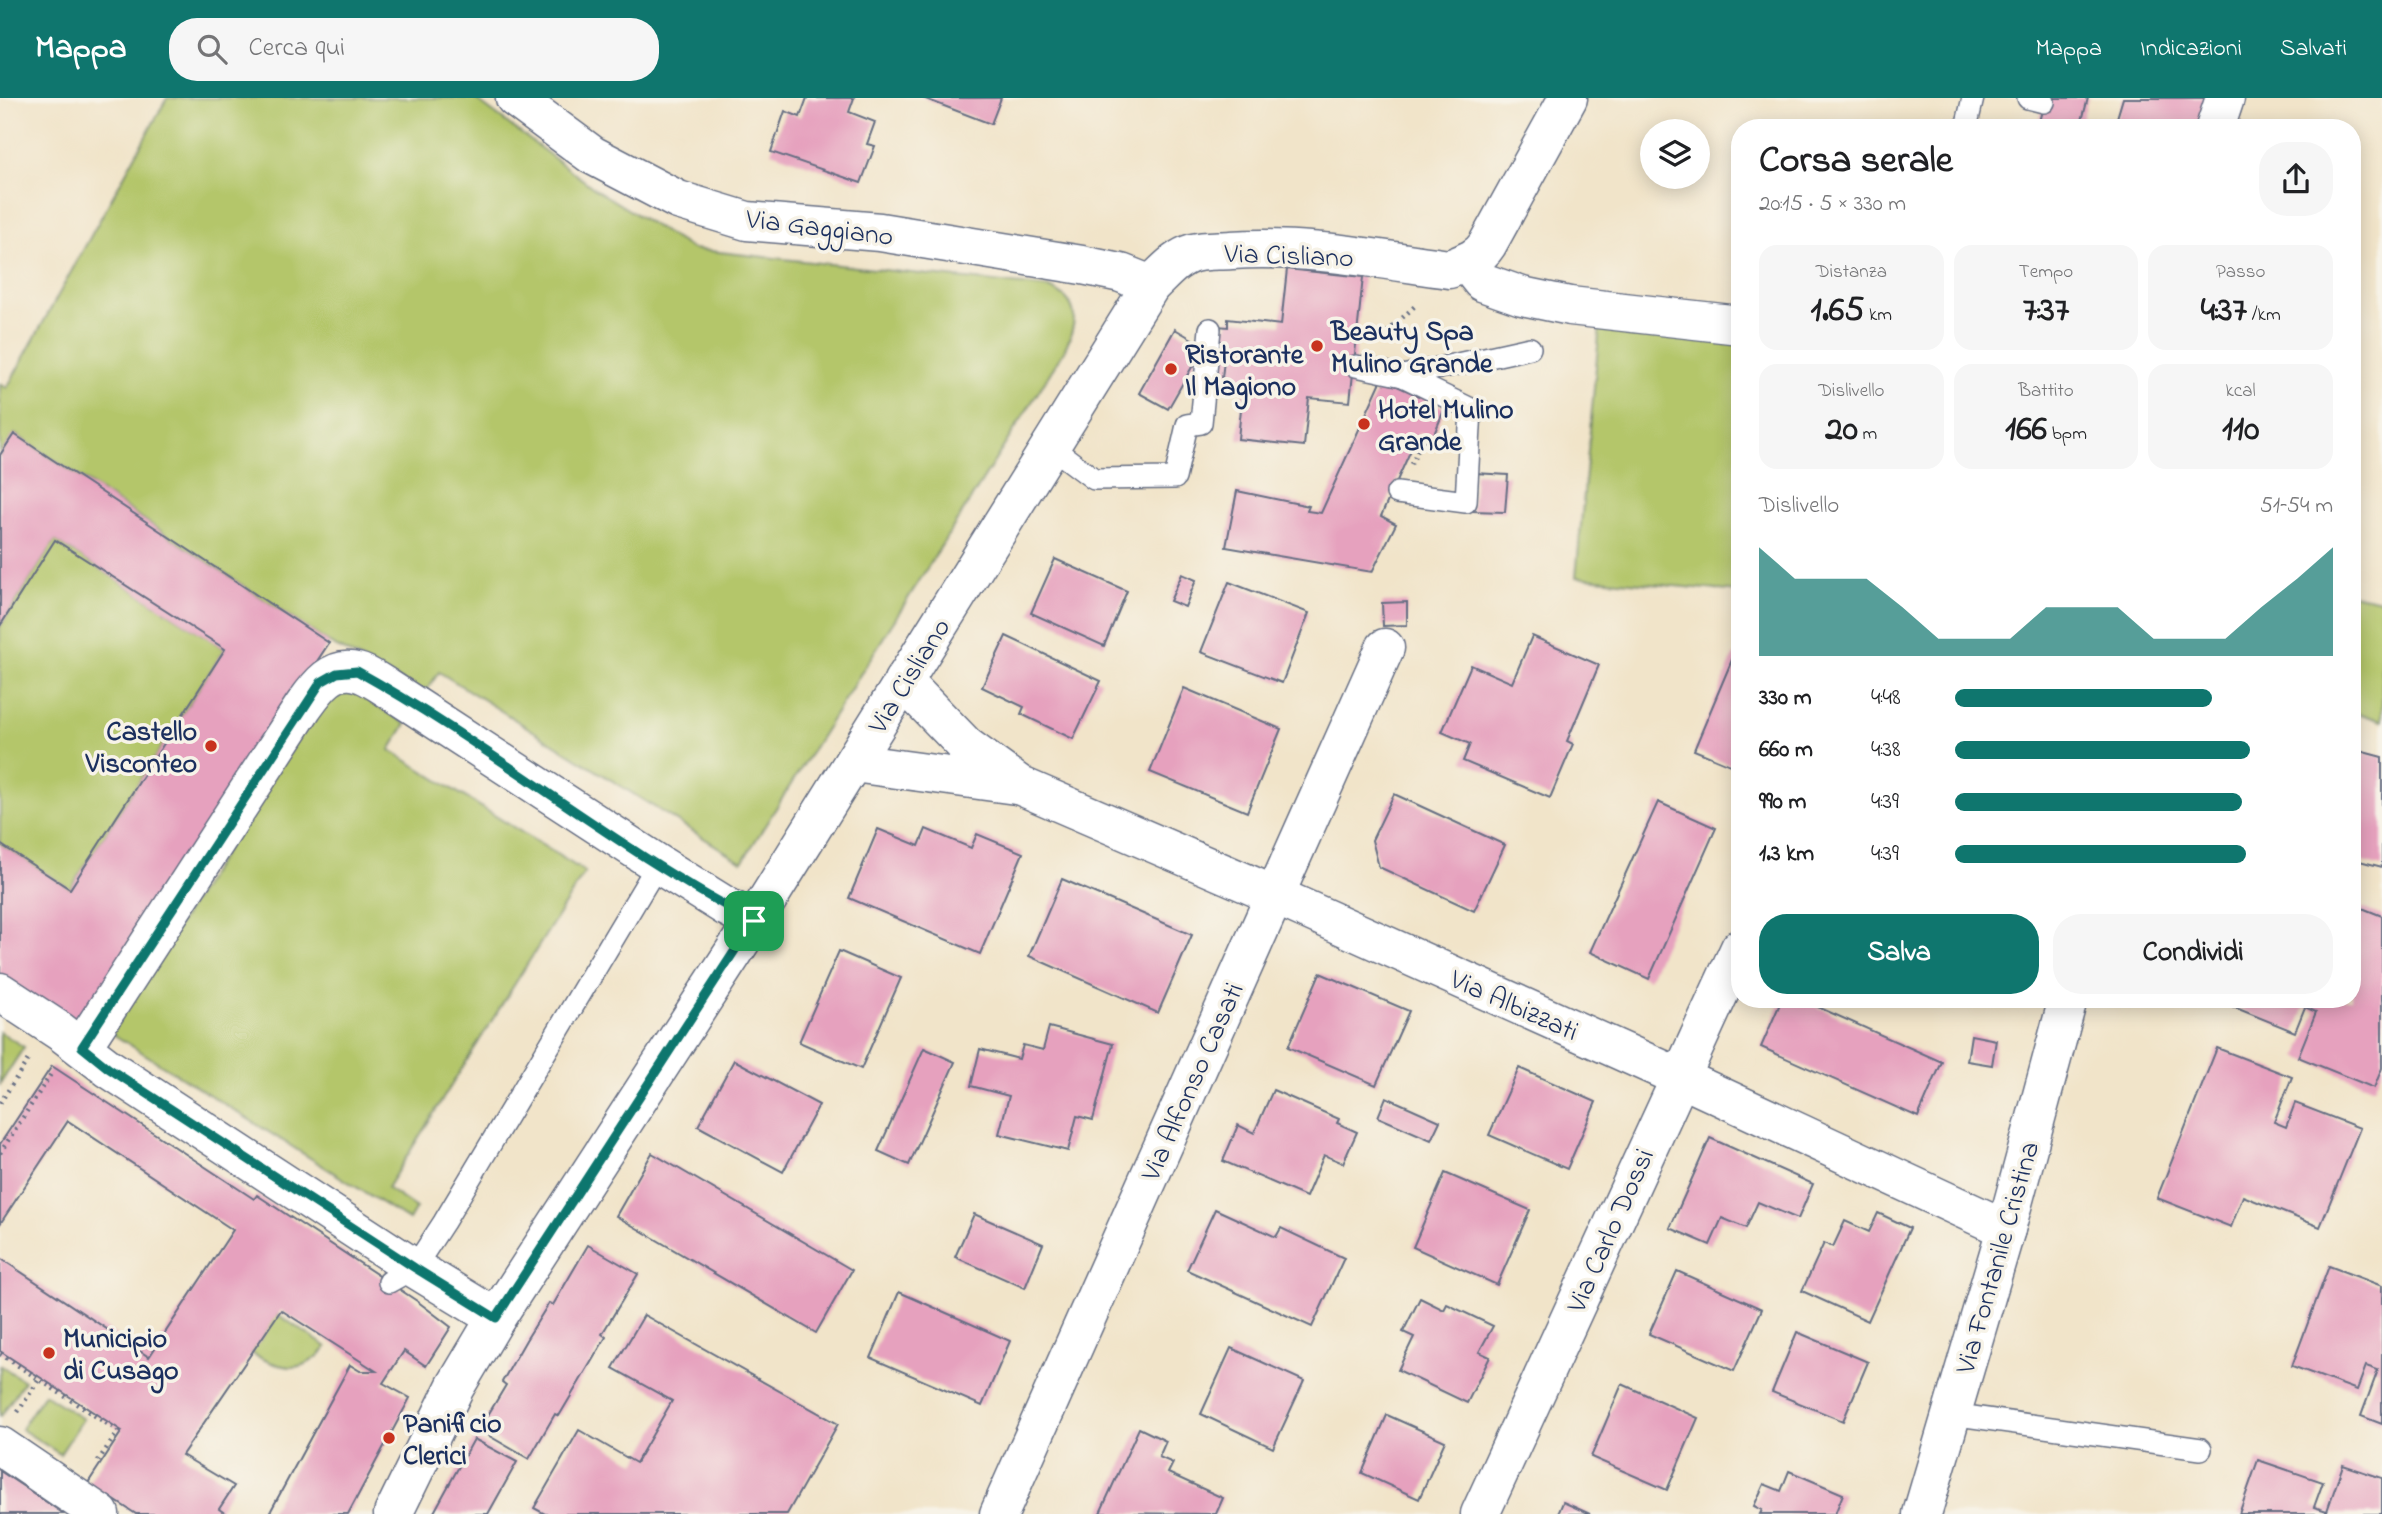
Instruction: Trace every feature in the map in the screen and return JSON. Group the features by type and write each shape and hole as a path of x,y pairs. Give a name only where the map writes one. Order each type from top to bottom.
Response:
{"street":[{"name":"Via Gaggiano","path":"515,98 592,155 678,200 747,221 880,232 1082,265 1121,273 1151,285"},
{"path":"1569,98 1481,255 1466,262 1482,282 1522,296 1570,306 1731,324"},
{"path":"2218,119 2225,98"},
{"name":"Via Cisliano","path":"393,1514 454,1387 496,1318 754,921 1151,285 1175,262 1193,253 1214,251 1327,251 1449,269 1466,262"},
{"name":"Via Alfonso Casati","path":"999,1514 1385,648"},
{"path":"64,1035 321,682 337,673 357,671 387,688 658,864 754,921"},
{"name":"Via Albizzati","path":"903,681 966,746 1021,786 1274,895 1679,1077 2006,1229"},
{"name":"Via Albizzati","path":"853,764 1021,786"},
{"name":"Via Carlo Dossi","path":"1480,1514 1731,967"},
{"path":"0,992 402,1275 496,1318"},
{"name":"Via Fontanile Cristina","path":"1922,1514 2006,1229 2066,1008"},
{"path":"6,1434 95,1513"}],"lane":[{"path":"1968,119 1973,98"},
{"path":"1050,446 1094,479 1175,478 1187,425 1201,423 1210,329"},
{"path":"1403,376 1530,348"},
{"path":"1356,366 1403,376 1471,409 1466,502 1397,493"},
{"path":"402,1275 658,864"},
{"path":"1951,1415 2201,1449"}],"path":[{"path":"1370,339 1383,336 1421,299"},
{"path":"1397,493 1422,439 1433,446 1452,400"},
{"path":"0,1103 64,1035"},
{"path":"0,1153 51,1074"},
{"path":"0,1354 118,1431 91,1473"},
{"path":"6,1434 40,1379"}],"green space":[{"path":"167,98 474,98 595,189 692,249 1049,288 1067,300 1072,307 1074,323 1064,351 742,862 439,672 425,693 329,643 15,434 0,455 0,384 7,388"},
{"path":"1600,325 1731,337 1731,591 1576,577"},
{"path":"55,540 225,649 70,889 0,844 0,626"},
{"path":"2361,596 2382,600 2382,721 2361,714"},
{"path":"333,679 406,724 390,750 585,872 387,1188 416,1208 409,1220 111,1033"},
{"path":"0,1032 24,1047 0,1084"},
{"path":"277,1314 327,1347 309,1362 291,1367 272,1363 251,1353"},
{"path":"0,1365 24,1381 1,1416 0,1416"},
{"path":"44,1394 83,1419 60,1454 21,1429"}],"building":[{"path":"807,98 854,98 849,112 875,122 867,144 875,146 861,183 771,152 785,111 800,117"},
{"path":"923,98 1001,98 991,124"},
{"path":"2045,98 2088,98 2082,119 2040,119"},
{"path":"2123,98 2211,98 2209,119 2117,119"},
{"path":"1287,269 1363,277 1350,402 1309,398 1304,446 1238,439 1243,389 1221,387 1224,360 1214,359 1218,326 1228,327 1228,319 1281,325"},
{"name":"Ristorante Il Magiono","path":"1175,329 1204,346 1168,409 1139,393"},
{"path":"1382,379 1445,408 1432,439 1419,432 1381,516 1396,524 1372,572 1226,547 1237,491 1309,506 1307,511 1321,513"},
{"name":"Castello Visconteo","path":"14,434 329,643 75,1027 0,977 0,844 70,889 225,649 55,540 0,626 0,455"},
{"path":"1475,473 1508,475 1505,512 1472,511"},
{"path":"1055,559 1127,591 1104,646 1031,613"},
{"path":"1182,574 1196,580 1185,607 1170,601"},
{"path":"1229,582 1309,613 1282,683 1201,652"},
{"path":"1407,602 1407,625 1383,626 1382,603"},
{"path":"1006,636 1101,681 1073,739 1021,714 1024,707 982,687"},
{"path":"1532,636 1599,665 1567,741 1573,744 1550,798 1463,761 1470,744 1442,732 1471,665 1512,683"},
{"path":"1731,662 1731,765 1694,750"},
{"path":"1184,688 1281,729 1247,812 1150,772"},
{"path":"2361,751 2382,757 2382,867 2361,861"},
{"path":"1394,794 1505,845 1474,911 1379,867 1372,840"},
{"path":"1658,802 1716,828 1649,979 1590,952"},
{"path":"878,829 919,846 926,829 971,848 977,834 1023,853 980,954 849,898"},
{"path":"1062,879 1192,935 1158,1013 1029,956"},
{"path":"2362,908 2382,916 2382,1068 2374,1088 2298,1057 2316,1012 2307,1008 2361,1008"},
{"path":"839,951 901,978 861,1069 799,1042"},
{"path":"1320,973 1409,1011 1376,1085 1288,1047"},
{"path":"1778,1008 1820,1008 1942,1062 1918,1117 1761,1047"},
{"path":"2236,1008 2305,1008 2295,1032"},
{"path":"1049,1027 1113,1044 1093,1120 1077,1116 1068,1151 999,1134 1009,1096 971,1086 980,1049 1019,1059 1023,1045 1043,1050"},
{"path":"1971,1035 1996,1040 1992,1065 1967,1061"},
{"path":"924,1048 955,1062 909,1165 878,1151"},
{"path":"2217,1048 2292,1077 2274,1122 2286,1127 2295,1103 2360,1128 2320,1227 2243,1196 2231,1227 2157,1198"},
{"path":"734,1060 819,1105 783,1172 698,1126"},
{"path":"52,1066 254,1199 257,1195 417,1301 451,1327 426,1366 404,1351 383,1383 410,1398 348,1514 269,1514 350,1365 360,1371 376,1371 281,1310 182,1455 234,1486 219,1509 226,1514 136,1514 88,1483 122,1431 0,1351 0,1258 149,1357 233,1230 68,1121 0,1224 0,1144"},
{"path":"1519,1068 1596,1102 1567,1169 1489,1135"},
{"path":"1273,1090 1339,1119 1337,1123 1357,1132 1343,1163 1324,1155 1306,1197 1223,1161 1238,1125 1254,1133"},
{"path":"1386,1097 1440,1121 1431,1140 1378,1117"},
{"path":"1710,1138 1813,1184 1798,1219 1758,1202 1746,1228 1722,1218 1710,1245 1670,1228"},
{"path":"652,1153 852,1270 816,1333 616,1216"},
{"path":"1445,1173 1530,1210 1497,1285 1413,1247"},
{"path":"1215,1209 1276,1237 1281,1228 1344,1258 1312,1327 1187,1270"},
{"path":"1878,1213 1910,1228 1868,1321 1802,1291 1824,1243 1833,1247 1845,1221 1869,1232"},
{"path":"974,1214 1043,1244 1025,1288 955,1257"},
{"path":"588,1245 638,1274 602,1334 606,1337 559,1416 555,1414 529,1459 479,1430 506,1385 502,1382 526,1340 549,1303 553,1305"},
{"path":"2329,1266 2382,1286 2382,1424 2361,1416 2378,1370 2366,1366 2357,1390 2292,1366"},
{"path":"1677,1271 1762,1309 1734,1371 1649,1334"},
{"path":"899,1292 1010,1341 982,1406 871,1358"},
{"path":"1420,1298 1444,1310 1447,1304 1493,1326 1479,1352 1490,1357 1467,1403 1398,1370 1414,1337 1403,1332"},
{"path":"644,1315 838,1424 787,1514 545,1514 534,1508 579,1430 636,1463 672,1401 613,1368"},
{"path":"1797,1332 1868,1362 1843,1421 1772,1392"},
{"path":"1231,1348 1304,1381 1273,1448 1201,1414"},
{"path":"1622,1384 1698,1418 1667,1490 1591,1457"},
{"path":"1387,1415 1445,1441 1419,1499 1362,1473"},
{"path":"1139,1428 1166,1441 1159,1457 1173,1463 1168,1473 1223,1498 1216,1514 1100,1513"},
{"path":"474,1439 517,1462 488,1514 433,1514"},
{"path":"2258,1460 2323,1482 2314,1507 2327,1511 2343,1465 2382,1478 2382,1514 2239,1514"},
{"path":"0,1471 36,1495 64,1514 0,1514"},
{"path":"1789,1471 1843,1494 1835,1514 1760,1514 1762,1510 1754,1506 1764,1484 1781,1491"},
{"path":"1563,1502 1590,1514 1558,1514"}],"place":[{"name":"Beauty Spa Mulino Grande","path":"1317,346"},
{"name":"Ristorante Il Magiono","path":"1171,369"},
{"name":"Hotel Mulino Grande","path":"1364,424"},
{"name":"Castello Visconteo","path":"211,746"},
{"name":"Municipio di Cusago","path":"49,1353"},
{"name":"Panificio Clerici","path":"389,1438"}],"route":[{"path":"357,671 387,688 658,864 754,921 496,1318 108,1068 82,1047 303,707 321,682 337,673 357,671"}]}
